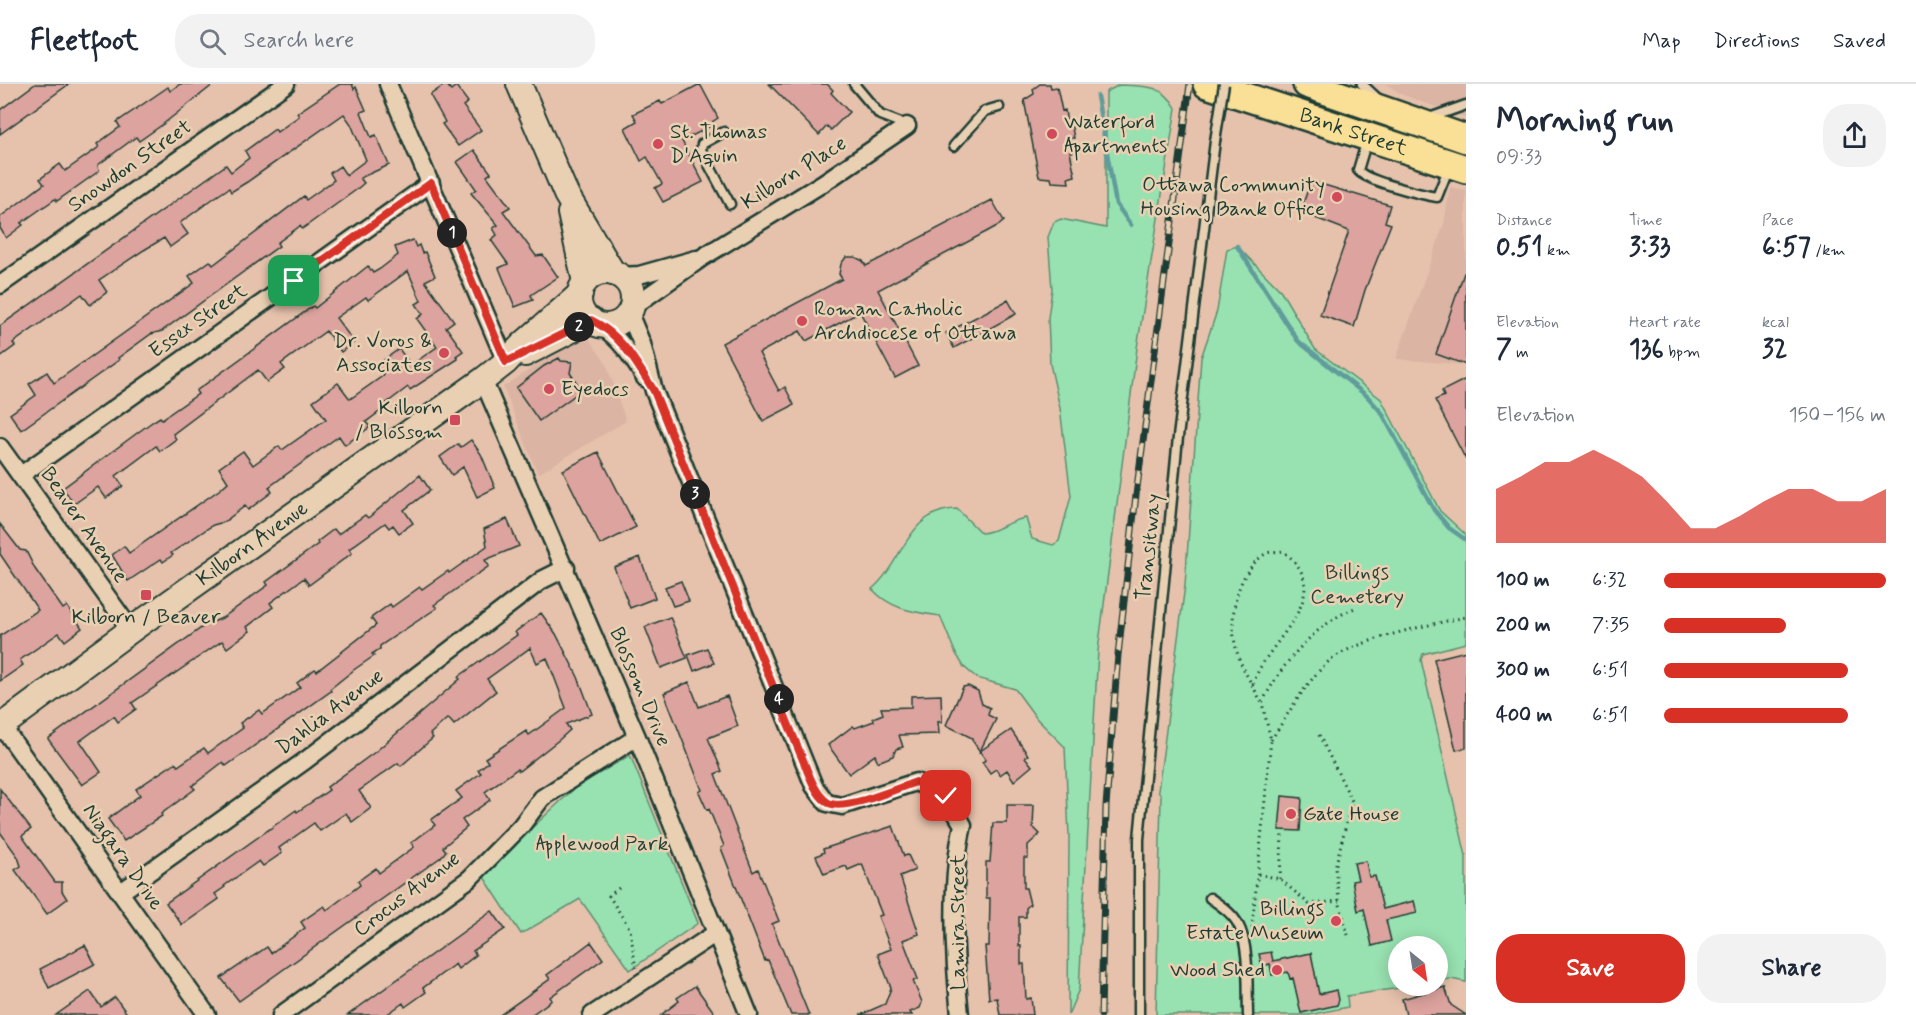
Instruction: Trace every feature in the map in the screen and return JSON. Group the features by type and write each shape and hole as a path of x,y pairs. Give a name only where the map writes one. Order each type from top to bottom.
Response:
{"main road":[{"name":"Bank Street","path":"1207,84 1319,98 1409,119 1466,139"},
{"name":"Bank Street","path":"1319,98 1367,137 1458,166"}],"street":[{"name":"Snowdon Street","path":"0,285 285,84"},
{"path":"388,84 506,362"},
{"path":"519,84 566,194 616,274 632,290 630,311 621,321 596,323 580,304 582,288 566,194"},
{"name":"Kilborn Place","path":"630,311 703,257 823,183 908,126"},
{"name":"Essex Street","path":"21,475 431,183"},
{"name":"Kilborn Place","path":"616,274 639,275 703,257"},
{"path":"582,288 597,273 616,274"},
{"name":"Kilborn Avenue","path":"1,726 131,630 483,380 506,362 582,288"},
{"name":"Lamira Street","path":"630,311 642,344 654,391 814,786 827,803 842,806 916,782 946,796 963,825 956,854 956,981 960,1015"},
{"name":"Kilborn Avenue","path":"506,362 596,323"},
{"name":"Lamira Street","path":"596,323 616,336 628,349 654,391"},
{"name":"Blossom Drive","path":"483,380 637,737 749,1015"},
{"name":"Beaver Avenue","path":"0,447 131,630"},
{"name":"Dahlia Avenue","path":"121,892 306,760 542,580 566,568"},
{"name":"Niagara Drive","path":"1,726 207,1015"},
{"name":"Crocus Avenue","path":"281,1015 469,879 521,826 542,798 637,737"},
{"path":"592,1015 716,933"}],"lane":[{"path":"854,84 880,115 908,126"},
{"name":"Transitway","path":"1139,1015 1139,839 1178,437 1197,274 1224,84"},
{"path":"1362,84 1373,95 1409,119 1436,117 1466,105"},
{"path":"954,146 977,117 985,111 999,107"},
{"path":"724,132 702,144 701,150 730,204"},
{"path":"1367,137 1358,170 1363,176 1374,180 1437,197 1458,166"},
{"path":"1210,898 1224,908 1238,924 1245,958 1248,1015"}],"path":[{"path":"1245,958 1251,939 1271,740 1262,703 1252,684 1236,649 1232,621 1238,590 1249,570 1266,553 1283,551 1296,561 1305,579 1306,599 1257,669 1252,684"},
{"path":"1262,703 1272,684 1306,642 1341,613 1357,607"},
{"path":"1271,740 1311,680 1331,659 1356,646 1466,616"},
{"path":"1319,735 1352,801 1335,868 1339,900 1348,935"},
{"path":"1280,879 1282,834"},
{"path":"1258,873 1280,879 1309,904 1339,900"},
{"path":"619,888 609,896 630,929 632,952 643,981"}],"shaded area":[{"path":"1386,84 1466,84 1466,118 1403,95"},
{"path":"1450,187 1466,191 1466,365 1396,359 1444,224"},
{"path":"587,336 606,363 626,421 538,474 503,387 558,351"}],"green space":[{"path":"1119,85 1145,86 1159,90 1171,100 1176,108 1137,348 1098,651 1079,989 1068,1015 1069,835 1065,747 1037,719 1015,689 977,678 964,667 940,616 895,606 872,589 883,578 917,528 927,518 940,512 957,509 981,533 993,531 1026,518 1032,539 1053,545 1059,541 1071,496 1060,408 1050,364 1048,318 1052,289 1048,237 1054,222 1061,219 1106,228 1106,92"},
{"name":"Billings Estate Museum","path":"1237,246 1281,291 1315,349 1381,399 1440,511 1466,535 1466,643 1423,654 1421,660 1466,856 1466,982 1448,979 1448,936 1388,936 1388,990 1347,996 1348,1007 1309,1015 1156,1015 1161,796 1158,791 1185,585 1201,358 1217,311 1227,249"},
{"name":"Applewood Park","path":"630,755 698,923 630,970 580,899 521,934 482,874 576,787"}],"building":[{"path":"35,84 69,84 0,134 0,110"},
{"path":"180,84 214,84 162,125 139,141 136,137 98,165 99,171 21,223 23,225 6,238 0,228 0,217 44,184 40,179 60,164 65,171 99,147 97,144 120,127 117,122 168,87 170,91"},
{"path":"340,84 352,84 354,89 356,87 366,110 361,112 371,137 376,135 389,165 360,178 364,183 356,190 302,229 300,226 277,243 279,246 162,331 151,334 118,358 119,360 21,430 10,414 36,395 29,384 47,372 54,383 194,283 189,276 210,261 213,265 304,196 306,200 334,180 330,173 340,166 346,175 366,160 351,124 344,114 247,182 231,192 229,188 180,223 188,234 170,247 164,238 144,250 99,280 107,292 90,305 82,294 13,343 15,346 0,357 0,326 226,165 231,172 249,158 245,151 275,129 277,132 299,116 297,113"},
{"path":"446,84 451,90 456,86 468,102 463,106 481,130 458,146 442,124 445,122 430,95"},
{"name":"St. Thomas D'Aquin","path":"700,84 718,118 712,122 713,125 682,141 703,182 663,202 655,188 662,184 647,157 641,161 625,128 637,121 633,114 660,101 662,104"},
{"path":"769,84 827,84 833,90 831,93 849,112 831,130 827,126 819,135"},
{"name":"Waterford Apartments","path":"1040,84 1050,84 1051,88 1057,87 1067,124 1071,123 1074,138 1070,138 1073,152 1070,152 1075,176 1068,178 1069,183 1052,182 1051,178 1039,177 1024,100 1034,94 1033,89"},
{"path":"474,150 491,173 487,176 510,207 503,211 536,256 543,255 558,277 531,295 533,300 515,307 499,268 508,264 491,240 497,235 493,228 498,225 471,193 476,189 457,162"},
{"path":"1311,181 1390,205 1385,222 1391,224 1365,290 1354,327 1320,315 1349,231 1300,212"},
{"name":"Roman Catholic Archdiocese of Ottawa","path":"992,200 1004,221 999,225 878,290 918,366 895,378 860,312 806,341 800,331 759,353 779,391 785,387 794,405 763,421 722,343 842,279 839,274 841,264 846,257 855,257 863,261 866,266"},
{"path":"413,240 416,247 419,245 422,253 425,252 435,276 425,281 454,321 446,327 463,351 456,356 458,359 410,390 408,387 384,405 386,407 366,422 370,427 345,445 339,436 269,487 272,492 248,510 245,506 224,522 213,525 171,553 173,555 163,562 161,559 128,581 112,555 124,546 129,553 219,490 228,482 219,468 243,451 253,465 279,446 282,450 326,419 313,401 338,383 350,399 384,375 377,365 399,349 411,365 437,347 417,319 423,314 416,304 421,301 408,271 368,300 366,297 336,318 354,342 341,352 326,331 281,364 285,369 267,382 258,370 173,434 176,439 160,451 156,446 116,476 123,486 106,498 98,487 74,504 63,488 152,422 160,417 162,419 198,394 196,391 313,306 315,308 368,266 373,273 380,269 398,255 395,247"},
{"path":"1464,273 1466,273 1466,365 1436,354"},
{"path":"1008,300 1016,314 954,348 946,333"},
{"name":"Eyedocs","path":"559,358 561,361 572,362 570,373 582,390 539,421 516,388 544,366"},
{"path":"1466,379 1466,460 1435,400 1444,396 1442,391"},
{"path":"471,440 481,454 495,488 477,497 463,467 452,475 440,457 458,444 461,447"},
{"path":"598,452 636,527 600,545 563,470"},
{"path":"420,475 430,490 404,510 413,523 399,533 393,525 389,528 385,523 349,549 352,553 309,585 304,578 270,603 273,607 247,627 250,631 227,648 222,641 132,703 136,709 118,722 114,716 80,741 101,772 82,785 48,739 204,626 222,618 268,585 266,582 318,544 317,542 334,529 338,534 365,515 368,518"},
{"path":"507,519 519,546 485,560 489,566 434,605 437,608 380,646 380,649 372,654 374,656 330,689 331,691 226,766 223,762 192,786 195,789 161,814 162,816 124,841 108,819 140,795 136,789 175,763 178,766 204,748 208,753 243,728 240,723 259,710 262,714 300,687 297,683 315,669 317,671 376,625 371,618 390,604 392,607 420,587 422,589 448,571 449,573 487,546 484,529"},
{"path":"0,524 20,550 26,551 35,569 63,609 67,606 82,628 65,641 59,633 20,660 23,665 0,681 0,636 38,610 0,554"},
{"path":"640,557 655,598 630,608 614,567"},
{"path":"681,581 689,601 673,606 665,587"},
{"path":"541,613 556,634 578,677 592,714 566,724 570,730 560,739 519,771 517,769 485,792 490,800 462,820 467,827 443,847 446,851 441,857 239,1001 221,978 267,947 271,953 305,928 301,922 324,906 327,910 360,885 358,881 376,868 379,873 414,847 411,843 435,825 431,820 462,798 456,791 481,773 478,770 488,762 485,758 526,731 529,735 566,708 547,658 537,663 530,648 487,679 496,691 454,725 448,718 430,734 433,738 401,766 398,763 359,791 371,808 352,822 346,813 320,831 314,823 279,848 282,853 263,866 259,861 224,886 215,894 219,899 182,925 166,903 296,810 297,812 329,790 327,787 375,752 460,679 458,677 517,635 515,632"},
{"path":"670,617 687,658 661,668 645,627"},
{"path":"707,648 714,663 694,671 688,655"},
{"path":"1466,651 1466,748 1456,750 1434,659"},
{"path":"689,682 699,707 727,696 738,726 708,738 722,771 715,774 753,872 758,869 779,921 772,924 809,1015 791,1015 768,960 765,961 721,848 724,846 709,809 707,810 699,792 702,790 664,693"},
{"path":"968,686 978,691 982,704 990,708 988,715 996,719 980,751 1011,730 1028,755 1025,757 1032,766 1014,781 1007,770 1000,775 996,769 990,773 982,762 986,760 972,740 972,738 946,725 963,687"},
{"path":"941,695 942,723 938,721 939,734 899,735 903,747 896,749 893,756 878,762 875,755 849,774 828,745 853,726 855,728 874,721 873,718 883,714 881,708 911,707 911,696"},
{"path":"0,789 31,829 22,836 55,882 62,882 62,891 67,899 47,914 15,870 21,866 18,857 0,832"},
{"name":"Gate House","path":"1282,796 1302,798 1300,831 1279,830"},
{"path":"1007,805 1034,805 1033,827 1040,834 1028,845 1028,858 1024,858 1024,888 1026,888 1030,904 1026,908 1026,917 1019,917 1019,946 1021,946 1021,964 1024,964 1026,999 1031,998 1033,1015 1000,1015 997,998 989,999 985,946 989,946 990,898 986,898 986,862 990,862 993,823 1007,823"},
{"path":"893,826 904,856 908,855 915,870 900,876 919,934 903,940 918,979 913,981 922,1002 920,1008 910,1012 912,1015 860,1015 885,1004 891,988 878,954 891,949 878,916 882,915 862,864 848,870 846,866 824,874 816,856 824,852 823,849"},
{"path":"1366,861 1369,877 1375,876 1383,909 1414,901 1417,913 1386,920 1390,936 1388,942 1372,946 1364,909 1358,911 1352,881 1358,880 1354,863"},
{"path":"492,911 505,929 473,951 476,955 458,969 455,964 423,988 426,992 405,1007 403,1003 386,1015 348,1015"},
{"path":"591,942 603,959 550,997 552,1000 531,1015 500,1015 550,979 547,975"},
{"path":"85,945 95,964 49,988 40,969"},
{"path":"1271,952 1273,961 1311,953 1319,994 1337,990 1339,1000 1337,1005 1301,1013 1293,978 1290,979 1288,972 1272,975 1270,964 1262,966 1259,954"},
{"path":"695,986 716,1015 661,1015 679,1001 677,998"},
{"path":"90,991 101,1007 115,997 128,1015 56,1015"},
{"path":"1413,996 1448,996 1451,1005 1466,1015 1406,1015 1402,999"}],"waterway":[{"path":"1097,96 1116,204 1131,225"},
{"path":"1237,246 1298,341 1367,396 1382,413 1434,510 1449,528 1466,540"}],"railway":[{"path":"1101,1015 1106,806 1118,655 1136,495 1190,84"}],"place":[{"name":"Waterford Apartments","path":"1052,134"},
{"name":"St. Thomas D'Aquin","path":"658,144"},
{"name":"Ottawa Community Housing Bank Office","path":"1337,197"},
{"name":"Roman Catholic Archdiocese of Ottawa","path":"802,321"},
{"name":"Dr. Voros & Associates","path":"444,353"},
{"name":"Eyedocs","path":"549,389"},
{"name":"Kilborn / Blossom","path":"455,420"},
{"name":"Kilborn / Beaver","path":"146,595"},
{"name":"Gate House","path":"1291,814"},
{"name":"Billings Estate Museum","path":"1336,921"},
{"name":"Wood Shed","path":"1277,970"}],"route":[{"path":"294,281 431,183 506,362 591,320 616,336 628,349 654,391 800,753 814,786 827,803 842,806 916,782 946,796"}],"park label":[{"name":"Billings Cemetery","path":"1357,585"}]}
